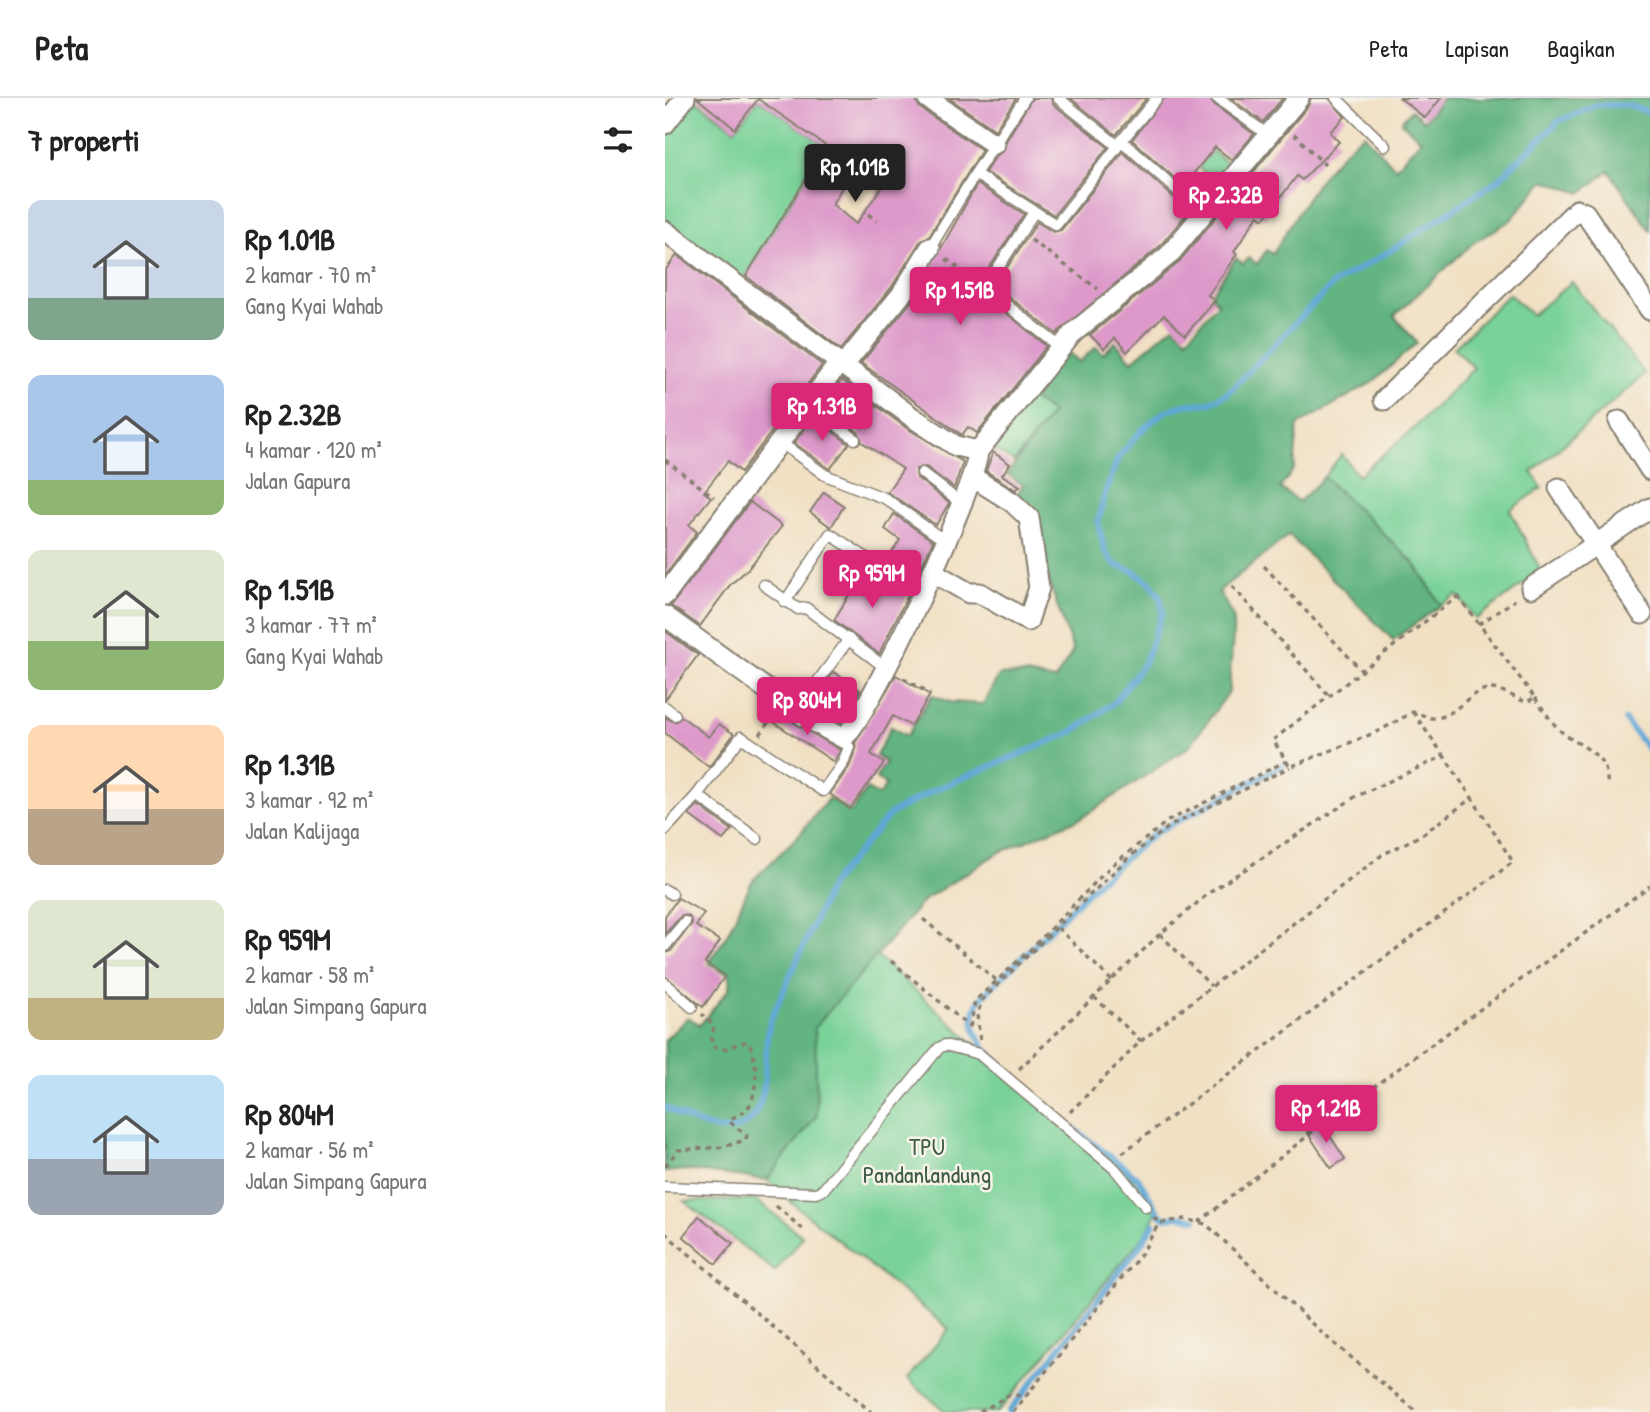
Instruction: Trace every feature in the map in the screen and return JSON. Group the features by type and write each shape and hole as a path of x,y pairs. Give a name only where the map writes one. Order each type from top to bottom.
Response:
{"street":[{"path":"666,120 685,98"},
{"path":"927,98 994,144"},
{"path":"665,615 789,706 843,738 886,668 933,572 974,478 978,451 1060,347 1170,255 1299,98"},
{"path":"1384,400 1577,211 1585,213 1650,310"},
{"path":"665,231 841,365 950,443 978,451"},
{"path":"665,596 809,404 901,295 929,248"},
{"path":"1619,421 1650,470"},
{"path":"933,572 969,593 980,593 1028,621 1035,607 1039,581 1029,518 1011,502 974,478"},
{"path":"1559,488 1642,614"},
{"path":"1531,589 1650,508"}],"lane":[{"path":"929,248 1025,98"},
{"path":"1058,98 1120,143 1204,214"},
{"path":"975,174 1051,224 1060,222 1157,98"},
{"path":"1217,98 1274,128"},
{"path":"1336,98 1385,146"},
{"path":"1034,212 984,286 1060,347"},
{"path":"809,404 855,439"},
{"path":"780,442 825,475 886,499 945,541"},
{"path":"922,473 962,504"},
{"path":"785,602 830,534 922,595"},
{"path":"764,585 797,610 806,608 886,668"},
{"path":"789,706 849,639"},
{"path":"665,707 675,715"},
{"path":"665,830 697,795 741,737 823,791 843,763 849,747 843,738"},
{"path":"697,795 757,839"},
{"path":"665,946 685,922"},
{"path":"665,983 692,1007"},
{"path":"665,1187 756,1189 808,1195 823,1190 939,1048 945,1045 979,1054 1115,1170 1146,1207"}],"path":[{"path":"1274,128 1325,165"},
{"path":"868,214 877,221"},
{"path":"1021,232 1114,301"},
{"path":"929,248 984,286"},
{"path":"665,460 730,509"},
{"path":"1263,566 1362,671"},
{"path":"1232,586 1329,696"},
{"path":"1479,625 1531,589"},
{"path":"1290,767 1273,740 1458,596 1564,734 1601,758 1608,777 1607,787"},
{"path":"886,668 930,693"},
{"path":"984,1046 979,1038 978,1006 1058,928 1099,883 1170,826 1290,767 1379,731 1413,712 1438,718 1490,688 1526,702 1535,698"},
{"path":"753,745 789,706"},
{"path":"1115,1158 1513,862 1413,712"},
{"path":"1012,1075 1160,934 1209,893 1296,839 1325,815 1355,797 1444,756"},
{"path":"891,961 971,1027 975,1001 1033,948 1111,867 1155,830 1286,761"},
{"path":"1063,1119 1141,1041 1211,986 1383,855 1423,834 1472,798"},
{"path":"1199,1222 1329,1119 1650,886"},
{"path":"923,919 996,980"},
{"path":"1058,928 1112,981"},
{"path":"1160,934 1211,986"},
{"path":"1094,997 1141,1041"},
{"path":"665,1166 678,1150 723,1147 739,1143 747,1136 729,1121 746,1111 754,1097 753,1048 748,1042 740,1041 725,1051 717,1050 711,1044 714,1026 710,1019 692,1007"},
{"path":"756,1189 805,1231"},
{"path":"1146,1207 1159,1223"},
{"path":"1159,1223 1185,1219 1206,1224 1323,1334 1417,1412"},
{"path":"1013,1412 1142,1253 1159,1223"},
{"path":"665,1233 871,1412"},
{"path":"980,1412 1009,1395 1026,1396"}],"green space":[{"path":"693,98 735,129 758,99 826,146 744,279 665,220 665,136"},
{"path":"1443,98 1650,98 1650,230 1609,171 1581,193 1544,180 1511,220 1473,243 1394,316 1417,343 1373,382 1298,425 1294,469 1280,488 1299,502 1324,477 1414,563 1441,605 1393,640 1289,535 1219,591 1234,619 1229,692 1189,747 1081,818 998,853 924,900 815,1027 817,1115 767,1180 686,1170 665,1172 665,1040 688,1017 700,1025 729,989 730,975 709,963 727,935 752,881 798,836 829,798 851,812 867,789 879,796 886,785 876,778 886,762 876,756 891,727 907,736 932,695 950,702 983,704 999,675 1026,674 1055,680 1073,651 1047,576 1040,535 1014,500 1023,485 1007,474 1052,413 1031,398 1068,352 1079,362 1096,347 1103,354 1115,342 1132,361 1173,326 1187,339 1218,303 1211,295 1236,258 1243,264 1249,258 1257,264 1267,250 1273,254 1313,189 1349,147 1364,134 1395,168 1421,140 1401,122 1411,110 1424,121"},
{"path":"1212,150 1229,165 1215,183 1198,167"},
{"path":"1572,282 1645,374 1532,472 1542,488 1510,510 1541,571 1476,619 1457,595 1441,605 1414,563 1324,477 1342,454 1358,476 1411,431 1474,368 1454,348 1509,294 1532,315"},
{"path":"1031,398 1052,413 1014,462 993,449"},
{"name":"TPU Pandanlandung","path":"875,954 1035,1099 1133,1180 1156,1213 1147,1232 998,1412 946,1412 907,1379 949,1329 767,1180 817,1115 814,1027"},
{"path":"756,1200 803,1237 775,1271 684,1201"}],"building":[{"path":"697,98 915,98 920,108 982,150 929,236 920,242 891,288 841,349 746,276 826,146 758,99 735,129","holes":["855,166 883,185 856,224 832,204"]},
{"path":"949,98 1016,98 995,130"},
{"path":"1032,98 1051,98 1053,104 1108,147 1054,215 985,172 996,156 1004,150 1006,141"},
{"path":"1070,98 1147,98 1116,135"},
{"path":"1164,98 1210,98 1213,104 1254,134 1232,160 1215,147 1194,173 1209,187 1199,200 1132,140"},
{"path":"1230,98 1283,98 1263,122"},
{"path":"1311,98 1329,98 1345,117 1330,132 1339,142 1302,180 1297,176 1264,219 1258,215 1234,252 1237,254 1208,295 1215,301 1185,335 1164,315 1127,352 1115,338 1104,349 1090,335 1178,263 1308,106"},
{"path":"1400,98 1441,98 1425,118"},
{"path":"1123,152 1189,211 1160,246 1056,334 995,286 1037,222 1053,232 1061,230"},
{"path":"977,184 1024,214 979,284 978,290 1047,346 977,433 968,427 962,435 861,363 911,302"},
{"path":"677,255 822,365 741,472 728,461 704,492 711,497 689,525 697,532 665,575 665,271"},
{"path":"842,380 905,427 963,462 954,488 926,467 916,469 917,478 949,503 936,525 887,492 903,469 862,442 859,433 823,405"},
{"path":"814,417 849,444 830,469 794,443"},
{"path":"993,452 1010,464 1002,475 1020,486 1016,490 986,471"},
{"path":"824,492 844,506 831,527 810,512"},
{"path":"750,502 782,526 748,569 730,585 700,626 671,606"},
{"path":"894,514 933,541 915,581 886,562 900,540 885,529"},
{"path":"866,567 908,595 879,654 834,620"},
{"path":"665,631 698,655 665,700"},
{"path":"834,672 860,690 840,722 810,705"},
{"path":"896,675 930,695 911,726 893,716 871,754 884,763 850,809 830,794 849,767 856,749 855,743"},
{"path":"778,713 840,750 834,762 772,721"},
{"path":"665,717 675,722 682,717 709,737 719,724 734,734 709,767 665,733"},
{"path":"698,805 732,830 723,840 689,815"},
{"path":"678,898 704,913 696,926 720,941 705,963 725,976 703,1007 665,976 665,953 671,951 692,923 689,916 682,915 665,934 665,916"},
{"path":"1321,1122 1345,1159 1331,1168 1307,1132"},
{"path":"699,1216 733,1243 716,1264 683,1236"}],"waterway":[{"path":"665,1107 711,1128 739,1128 750,1120 759,1107 764,1086 770,1021 831,884 890,814 932,791 1072,732 1115,702 1144,663 1163,612 1160,597 1151,584 1133,571 1115,565 1105,552 1098,523 1105,493 1118,458 1143,429 1164,412 1183,405 1209,403 1229,392 1333,284 1390,251 1498,180 1559,121 1596,105 1629,105 1650,113"},
{"path":"1625,720 1650,752"},
{"path":"1014,1078 988,1052 975,1031 975,1009 982,997 1100,880 1155,833 1283,765"},
{"path":"1073,1128 1138,1178 1160,1215 1166,1218 1178,1216 1196,1219"},
{"path":"1009,1412 1137,1250 1154,1224"}]}
